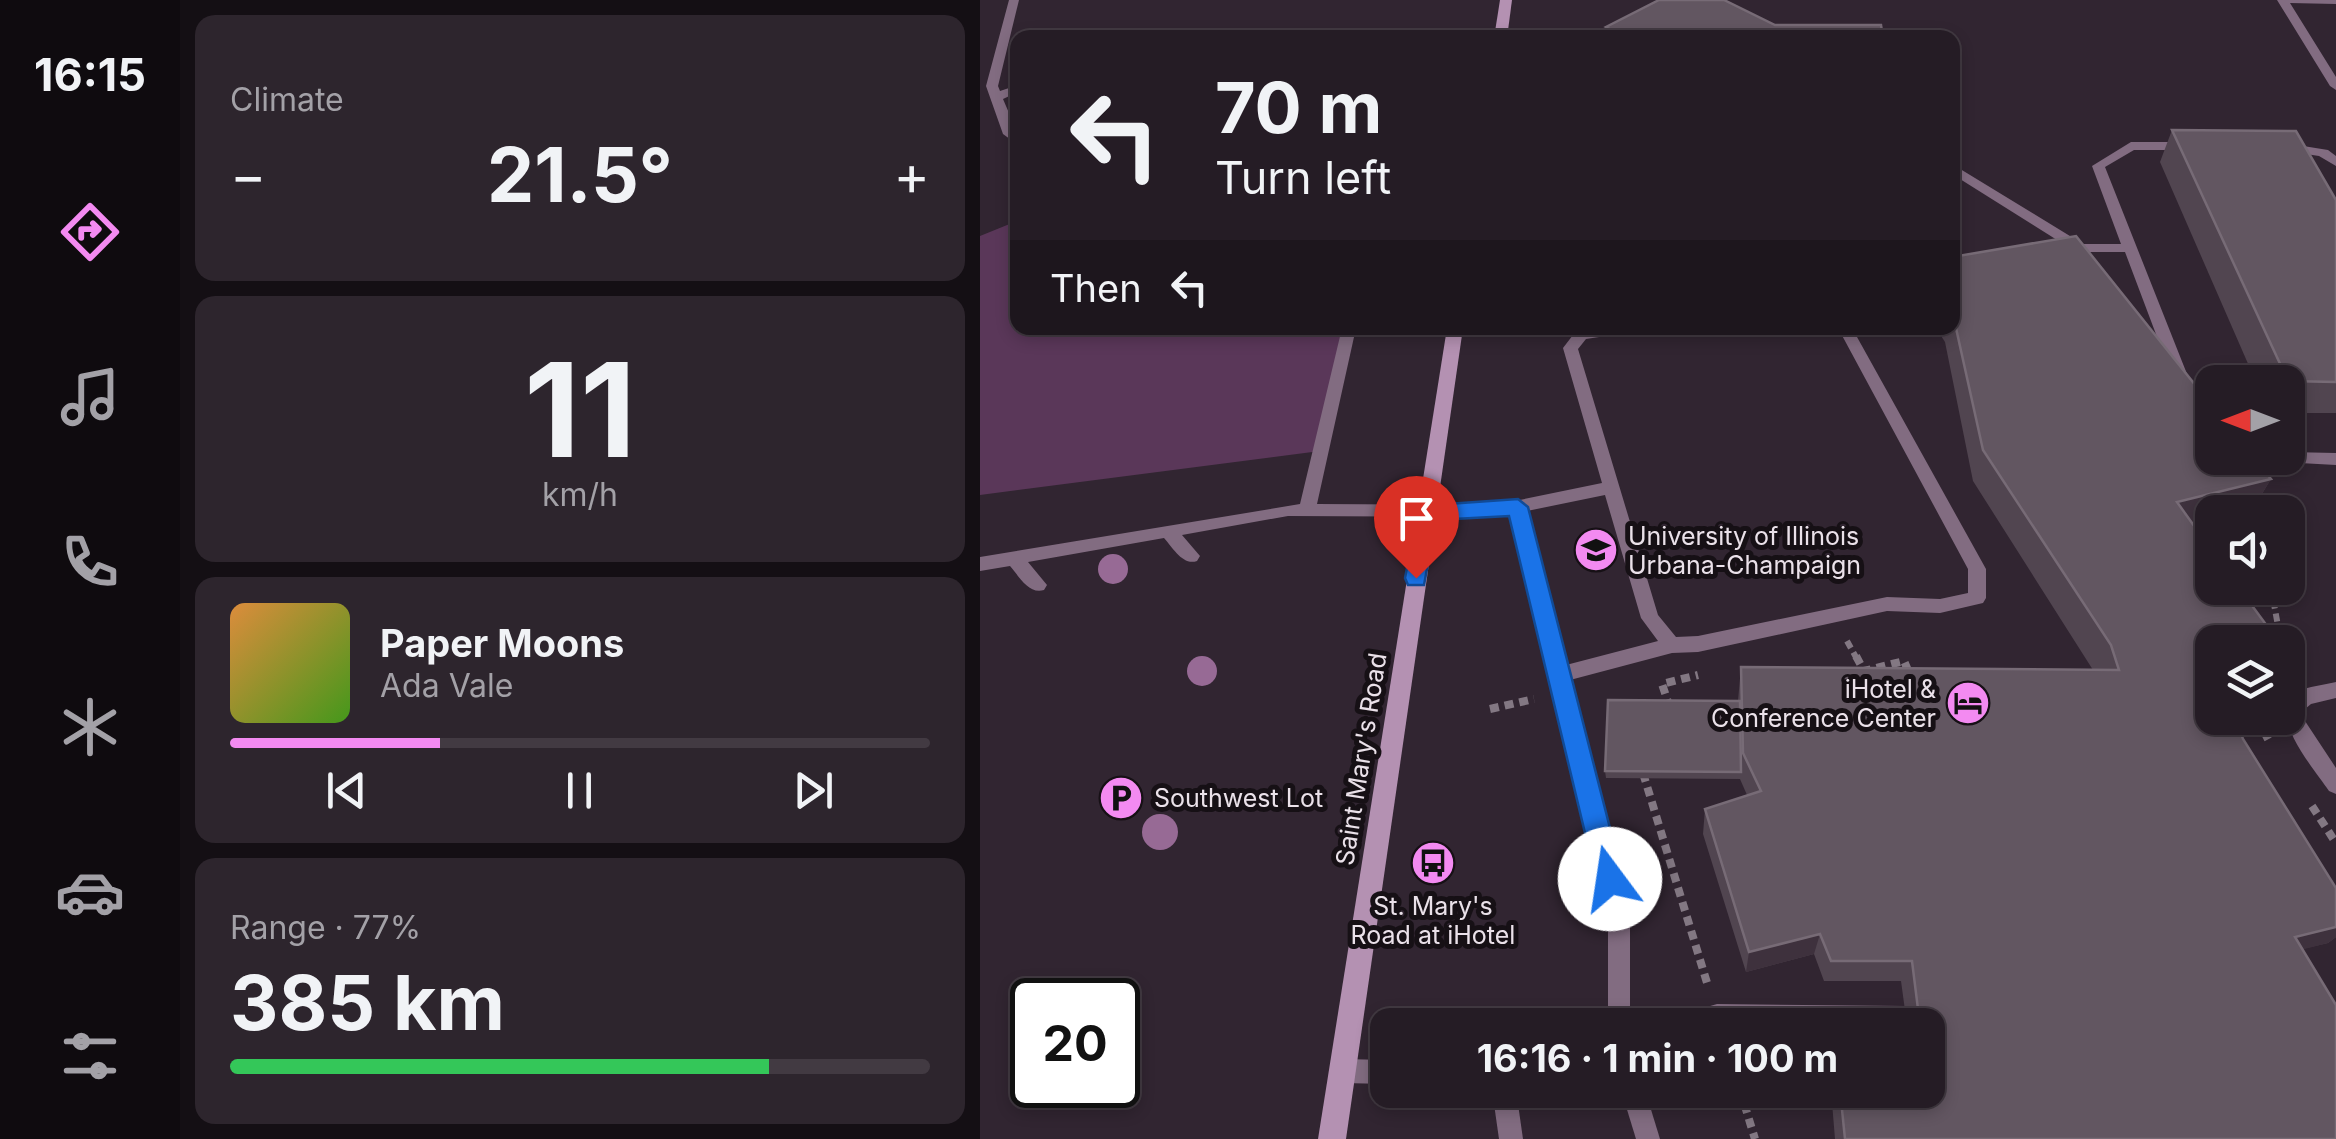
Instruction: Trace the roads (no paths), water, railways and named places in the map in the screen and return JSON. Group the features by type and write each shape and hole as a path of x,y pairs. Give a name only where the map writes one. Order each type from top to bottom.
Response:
{"main road":[{"path":"1501,30 1506,0"},
{"name":"Saint Mary's Road","path":"1332,1139 1454,335"}],"lane":[{"path":"1010,125 992,86 1013,2 1027,0"},
{"path":"2282,0 2336,0"},
{"path":"2282,0 2336,86"},
{"path":"1002,47 1010,44"},
{"path":"996,96 1010,91"},
{"path":"2185,390 2098,166 2131,146 2209,146"},
{"path":"2267,146 2324,154 2336,162"},
{"path":"1960,173 2077,246"},
{"path":"2041,252 2077,246 2129,248"},
{"path":"1307,510 1347,335"},
{"path":"1576,335 1570,348 1650,618 1672,645"},
{"path":"1557,676 1672,645 1698,644 1887,604 1940,606 1977,598 1978,569 1849,335"},
{"path":"2305,458 2336,459"},
{"path":"980,564 1307,510 1426,512 1518,507 1613,486"},
{"path":"1518,507 1619,916 1618,1008"},
{"path":"1167,531 1191,556"},
{"path":"1014,558 1038,585"},
{"path":"2336,690 2306,697 2296,706 2296,724 2336,785"},
{"path":"1342,1072 1370,1072"},
{"path":"1507,1108 1511,1139"},
{"path":"1639,1108 1648,1139"}],"place":[{"name":"University of Illinois Urbana-Champaign","path":"1596,550"},
{"name":"iHotel & Conference Center","path":"1968,703"},
{"name":"Southwest Lot","path":"1121,798"},
{"name":"St. Mary's Road at iHotel","path":"1433,863"}]}
